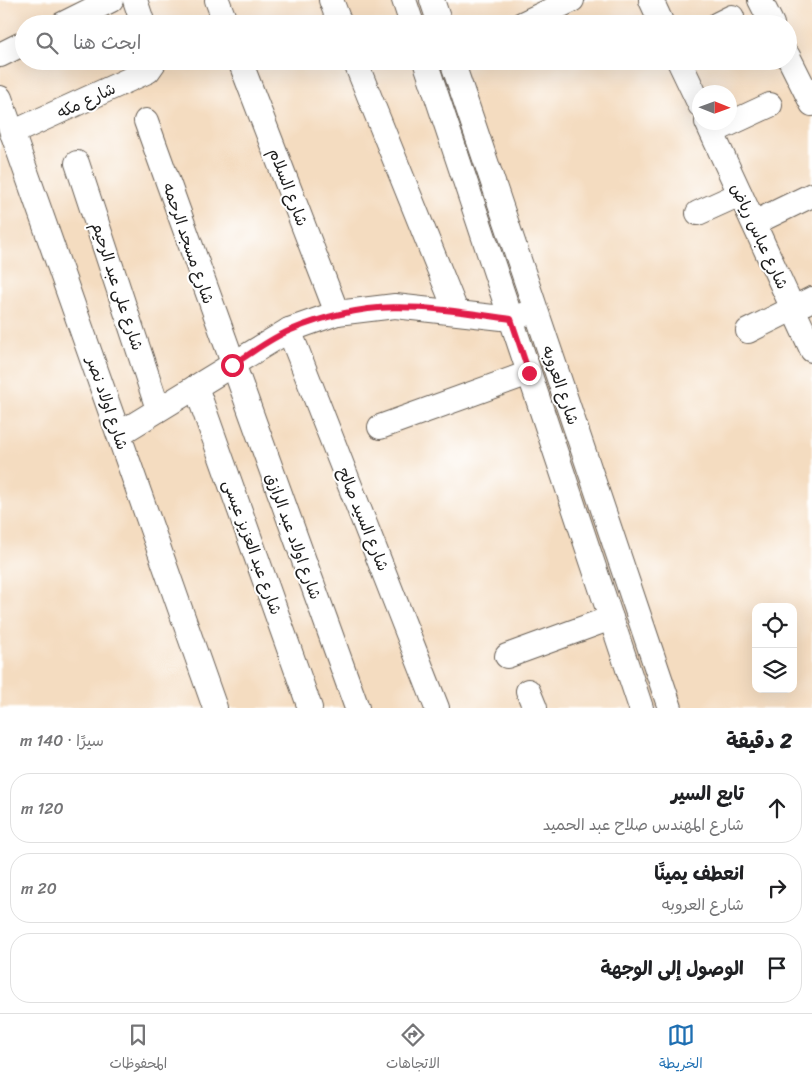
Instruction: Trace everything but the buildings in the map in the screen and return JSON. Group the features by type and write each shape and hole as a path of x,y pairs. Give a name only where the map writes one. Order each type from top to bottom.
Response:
{"street":[{"path":"81,15 111,0"},
{"path":"135,0 140,15"},
{"path":"217,0 223,15"},
{"path":"331,0 337,15"},
{"path":"404,0 409,15"},
{"path":"432,0 437,15"},
{"path":"541,15 572,0"},
{"path":"651,0 658,15"},
{"path":"760,0 768,15"},
{"path":"0,55 15,48"},
{"name":"شارع مكه","path":"12,133 150,70"},
{"name":"شارع السلام","path":"243,70 337,313"},
{"path":"359,70 456,311"},
{"name":"شارع العروبه","path":"428,70 641,708"},
{"name":"شارع العروبه","path":"455,70 670,708"},
{"path":"683,70 692,88"},
{"path":"795,70 812,104"},
{"name":"شارع اولاد نصر","path":"0,98 215,708"},
{"path":"737,117 770,105"},
{"name":"شارع مسجد الرحمه","path":"146,121 232,365"},
{"name":"شارع عباس رياض","path":"710,130 754,223 802,304 812,350"},
{"name":"شارع على عبد الرحيم","path":"77,163 158,409"},
{"path":"698,213 740,194"},
{"path":"754,223 812,195"},
{"path":"748,331 802,304"},
{"path":"119,434 289,330 337,313 396,306 456,311 511,319 536,309"},
{"name":"شارع السيد صالح","path":"289,330 438,708"},
{"name":"شارع اولاد عبد الرازق","path":"232,365 357,708"},
{"path":"380,427 529,373"},
{"name":"شارع عبد العزيز عيسى","path":"196,387 310,708"},
{"path":"507,656 610,618"}],"route":[{"path":"232,365 289,330 337,313 366,308 396,306 456,311 511,319 529,373"}]}
